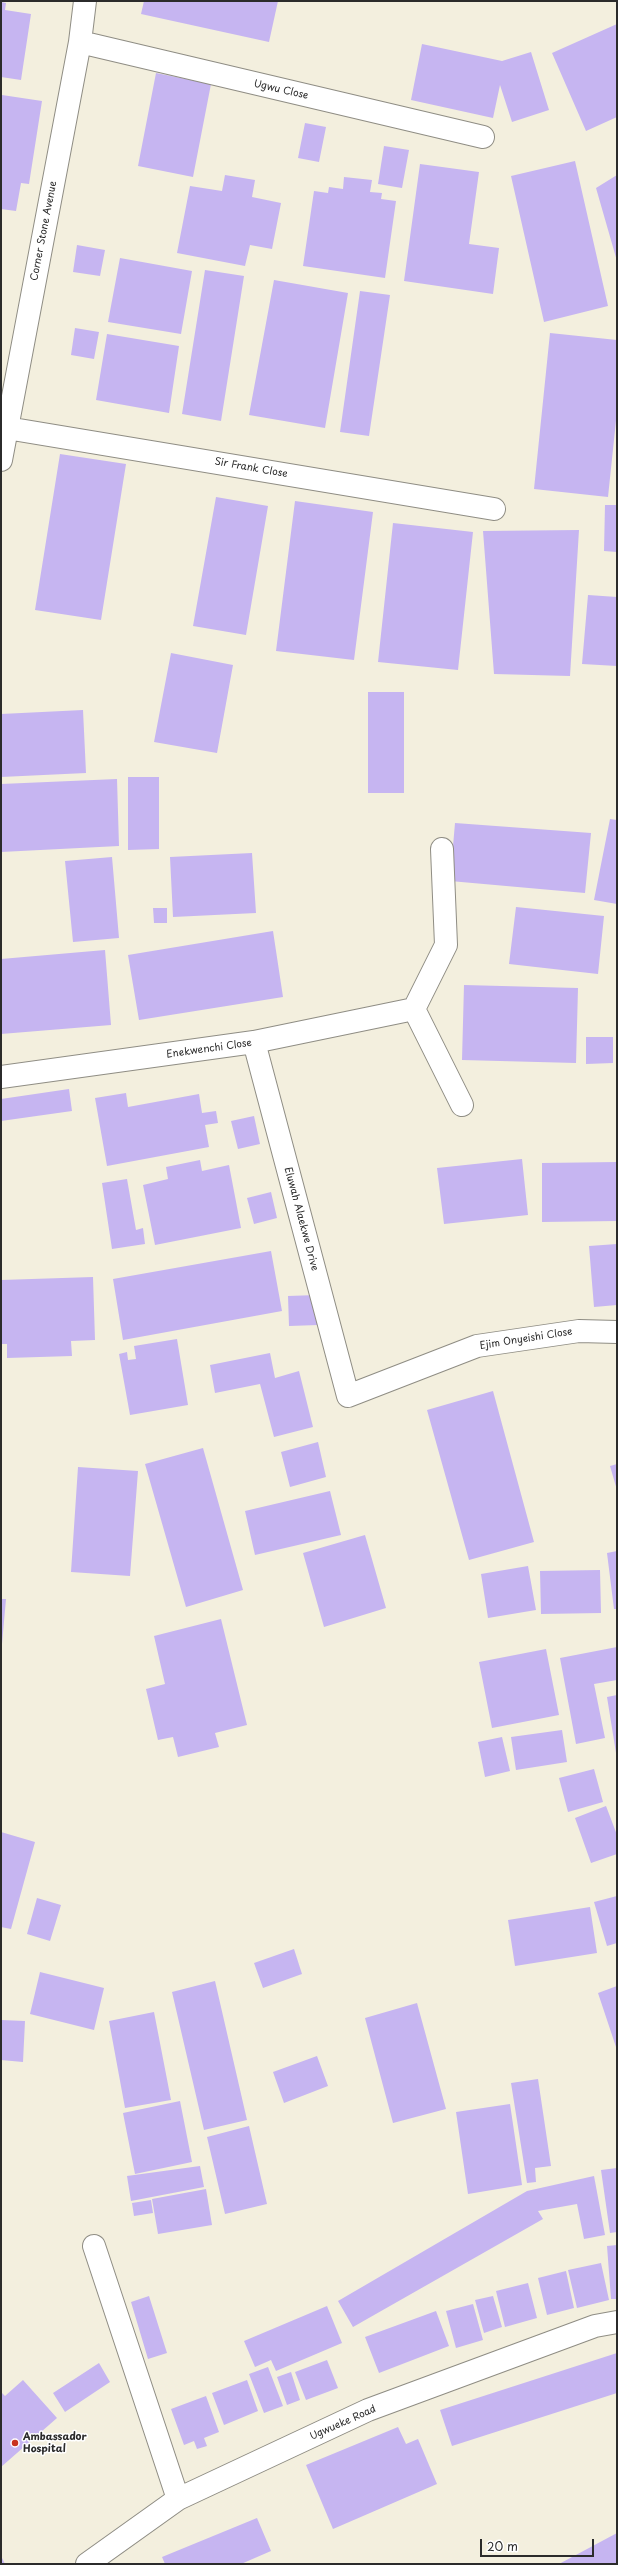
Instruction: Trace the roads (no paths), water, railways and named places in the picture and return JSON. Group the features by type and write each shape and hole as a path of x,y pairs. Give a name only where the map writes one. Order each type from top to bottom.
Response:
{"street":[{"name":"Corner Stone Avenue","path":"1,460 4,427 80,42 85,1"},
{"name":"Ugwu Close","path":"80,42 483,137"},
{"name":"Sir Frank Close","path":"4,427 494,509"},
{"path":"442,849 446,946 414,1009 462,1105"},
{"name":"Enekwenchi Close","path":"1,1077 254,1042 414,1009"},
{"name":"Eluwah Alaekwe Drive","path":"254,1042 348,1396"},
{"name":"Ejim Onyeishi Close","path":"348,1396 477,1346 579,1331 617,1332"},
{"path":"94,2246 178,2499"},
{"name":"Ugwueke Road","path":"88,2564 178,2499 368,2410 595,2326 617,2322"}],"place":[{"name":"Ambassador Hospital","path":"15,2443"}]}
